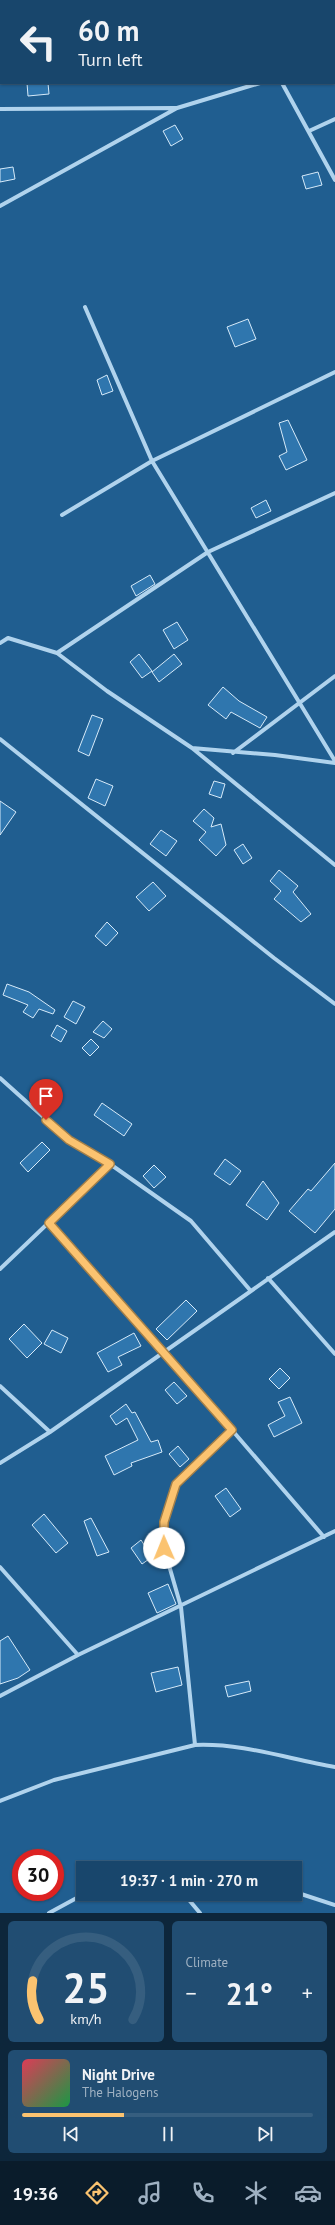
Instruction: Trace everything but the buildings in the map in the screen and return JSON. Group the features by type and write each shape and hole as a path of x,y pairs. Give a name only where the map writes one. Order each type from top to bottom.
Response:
{"street":[{"path":"0,206 177,108 257,84"},
{"path":"283,84 335,180"},
{"path":"0,109 177,108"},
{"path":"309,130 335,119"},
{"path":"85,307 152,461 335,762"},
{"path":"62,515 152,461 335,372"},
{"path":"57,653 208,552 335,493"},
{"path":"0,643 8,638 57,653 107,691 192,748 335,865"},
{"path":"233,753 335,676"},
{"path":"0,739 274,958 335,1004"},
{"path":"192,748 233,753 276,755 335,762"},
{"path":"0,1078 69,1140 110,1164 191,1221 250,1290"},
{"path":"0,1269 110,1164"},
{"path":"49,1223 164,1351 324,1537"},
{"path":"0,1463 50,1432 250,1290 335,1232"},
{"path":"268,1278 335,1354"},
{"path":"0,1386 50,1432"},
{"path":"195,1745 181,1607 164,1548 164,1522 176,1484 232,1430"},
{"path":"0,1696 78,1655 181,1607 335,1531"},
{"path":"0,1567 78,1655"},
{"path":"0,1801 54,1780 195,1745 216,1744 252,1749 335,1767"},
{"path":"302,1894 335,1905"},
{"path":"49,1913 76,1898"},
{"path":"190,1901 200,1913"}],"route":[{"path":"46,1120 69,1140 110,1164 49,1223 164,1351 232,1430 176,1484 164,1522 164,1548"}]}
